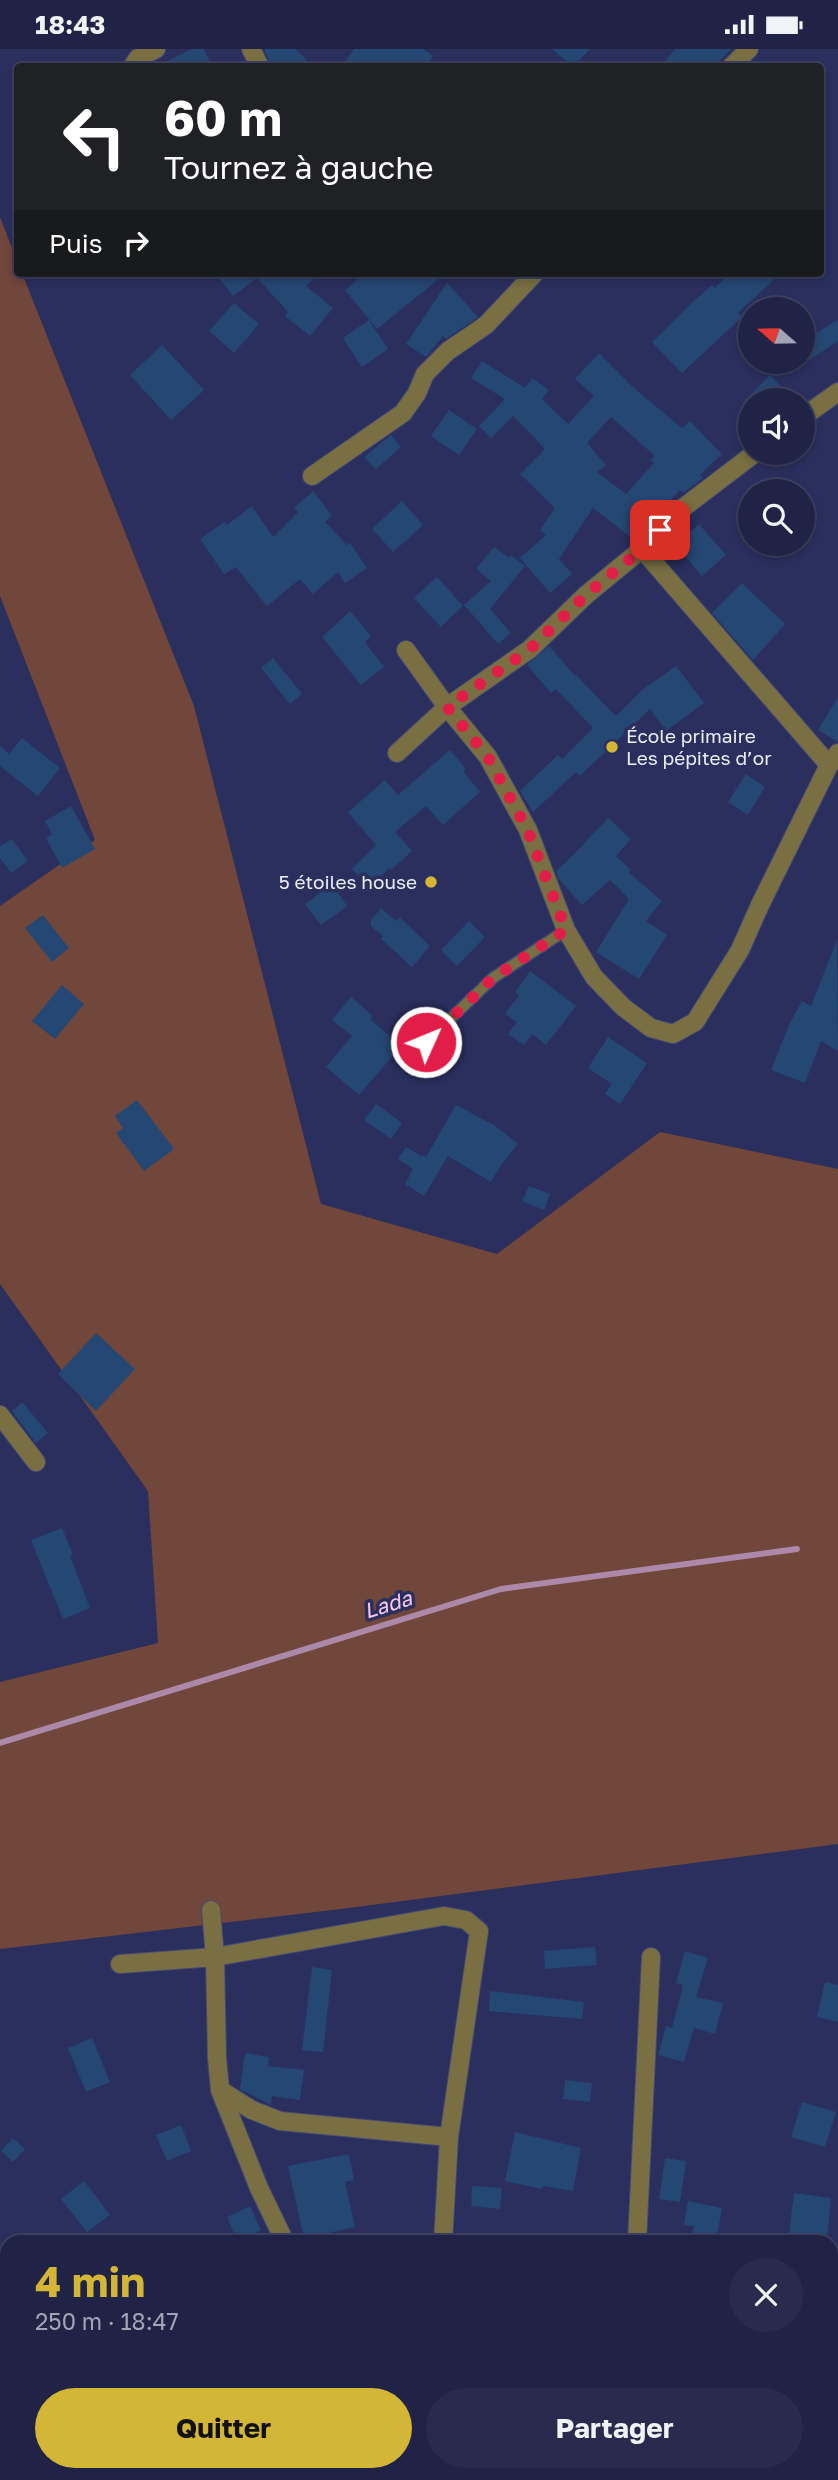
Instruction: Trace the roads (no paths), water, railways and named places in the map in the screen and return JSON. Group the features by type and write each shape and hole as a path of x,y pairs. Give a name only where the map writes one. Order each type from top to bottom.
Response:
{"street":[{"path":"135,63 138,58 156,49"},
{"path":"735,63 749,49"},
{"path":"312,476 403,413 417,393 425,374 447,351 486,325 531,277"},
{"path":"815,408 838,392"},
{"path":"397,753 447,707 530,649 586,595 642,549 679,511 739,465"},
{"path":"406,650 447,707 488,757 528,831 566,930 594,977 623,1007 651,1028 673,1034 695,1022 740,950 833,759 642,549"},
{"path":"0,1415 36,1462"},
{"path":"211,1910 220,2090 258,2187 282,2235"},
{"path":"120,1964 215,1957 444,1916 466,1920 479,1931 449,2137 443,2235"},
{"path":"637,2235 651,1957"},
{"path":"220,2090 252,2110 280,2121 449,2137"}],"lane":[{"path":"426,1042 493,978 566,930"}],"waterway":[{"name":"Lada","path":"0,1743 501,1589 797,1549"}],"place":[{"name":"École primaire Les pépites d’or","path":"612,747"},
{"name":"5 étoiles house","path":"431,882"}]}
